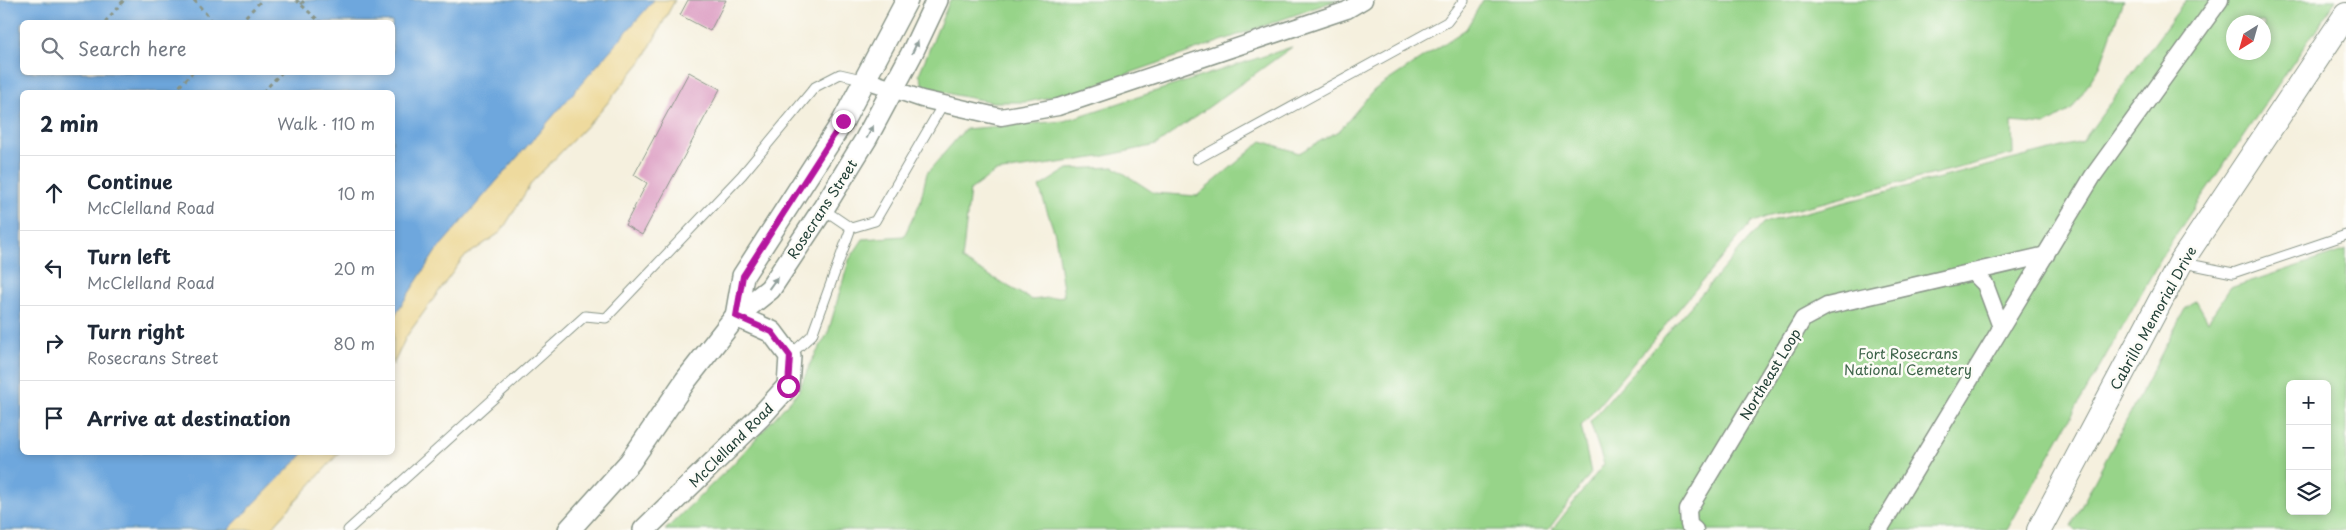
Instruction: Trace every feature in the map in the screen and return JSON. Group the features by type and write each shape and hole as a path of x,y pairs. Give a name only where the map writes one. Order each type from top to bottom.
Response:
{"main road":[{"name":"Cabrillo Memorial Drive","path":"2039,530 2181,262 2346,14"}],"street":[{"name":"Rosecrans Street","path":"736,316 743,276 843,121 908,0"},
{"name":"Rosecrans Street","path":"569,530 630,462 686,380 736,316 770,288 823,209 866,139 937,0"},
{"path":"866,80 892,90 943,104 1001,117 1058,107 1348,10 1364,0"},
{"path":"1879,530 2093,176 2220,0"},
{"name":"Northeast Loop","path":"1694,530 1689,525 1688,510 1803,319 1827,306 2046,254"},
{"path":"1969,273 1985,284 2001,327"},
{"path":"736,316 772,332 790,356"},
{"name":"McClelland Road","path":"644,530 753,424 788,386 790,356"}],"lane":[{"path":"1196,159 1447,22 1464,0"},
{"path":"348,530 584,316 606,318 742,175 815,87 840,74 866,80"},
{"path":"851,228 875,221 943,104"},
{"path":"823,209 851,228"},
{"path":"790,356 812,335 851,228"},
{"path":"2181,262 2233,273 2346,236"}],"path":[{"path":"107,20 124,0"},
{"path":"194,0 211,20"},
{"path":"242,20 262,0"},
{"path":"296,0 318,20"},
{"path":"301,4 305,0"},
{"path":"176,90 190,75"},
{"path":"265,90 279,75"}],"green space":[{"path":"950,0 1337,0 1082,90 1027,102 992,102 955,95 924,86 919,74"},
{"path":"1483,0 2123,0 2100,66 2072,109 2045,125 2012,122 2013,154 1766,217 1751,223 1581,426 1591,473 1548,530 665,530 733,464 798,392 811,362 828,333 849,260 863,239 904,236 920,203 927,173 965,129 1064,121 1292,47 1156,145 1100,157 995,172 970,190 962,260 1032,300 1064,296 1055,234 1039,187 1068,169 1114,167 1154,193 1197,196 1262,141 1299,153 1340,130 1374,90 1466,29"},
{"name":"Fort Rosecrans National Cemetery","path":"2186,0 2336,0 2168,246 2007,530 1552,530 1604,464 1590,422 1763,223 2082,142"},
{"path":"2346,250 2346,530 2075,530 2071,526 2185,309 2196,300 2208,321 2230,288"}],"sand":[{"path":"550,0 675,0 644,58 600,112 532,182 501,232 463,258 406,337 395,361 395,215"},
{"path":"223,455 337,455 270,530 154,530"}],"water":[{"path":"0,0 654,0 436,251 395,315 395,90 20,90 20,455 302,455 228,530 0,530"}],"building":[{"path":"688,0 726,0 710,31 680,15"},
{"path":"689,72 720,89 642,235 625,225 647,183 634,175"}],"route":[{"path":"788,386 790,356 772,332 736,316 743,276 843,121"}]}
